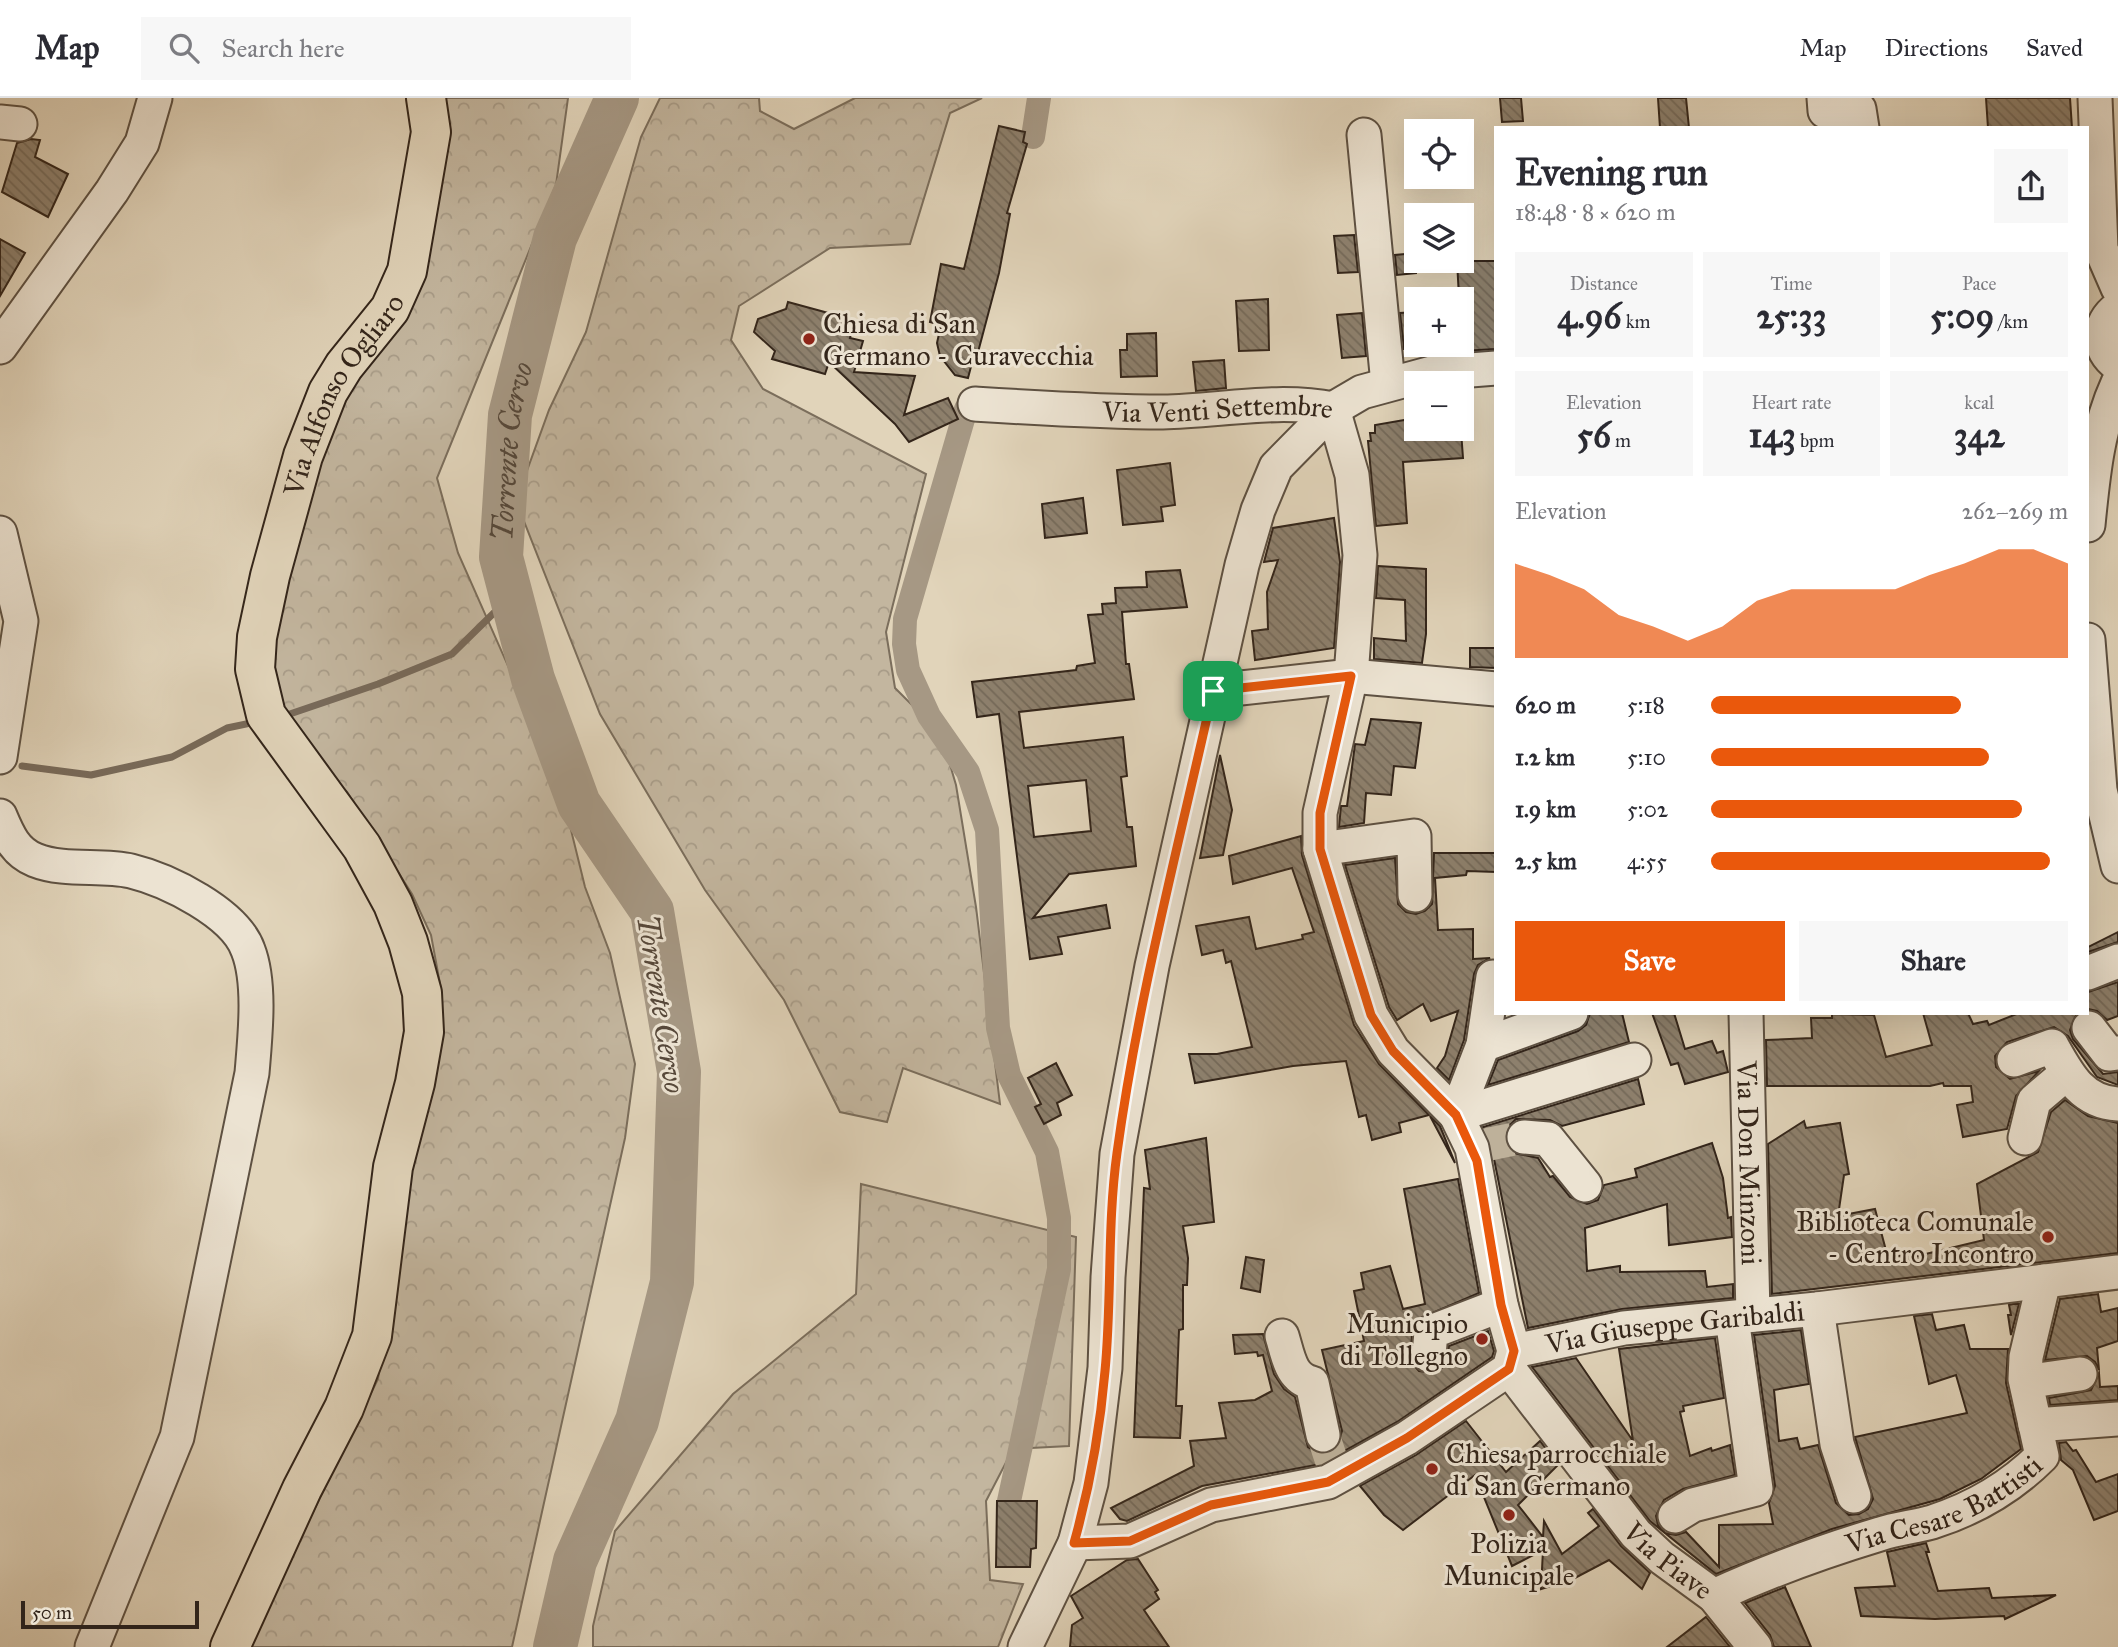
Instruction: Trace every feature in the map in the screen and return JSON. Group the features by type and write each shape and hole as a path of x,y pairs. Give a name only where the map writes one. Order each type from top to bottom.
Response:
{"main road":[{"name":"Via Alfonso Ogliaro","path":"230,1647 344,1408 372,1336 393,1167 415,1083 424,1032 422,993 408,942 393,904 362,847 266,715 255,668 257,637 303,456 328,392 344,366 390,309 407,271 431,132 426,98"}],"street":[{"path":"0,347 112,191 142,143 155,98"},
{"path":"1824,98 1825,111 1859,108 1862,126"},
{"path":"2095,98 2101,249 2118,288"},
{"path":"2096,141 2118,115"},
{"path":"1364,135 1388,384"},
{"path":"2102,324 2106,355 2118,365"},
{"name":"Via Venti Settembre","path":"975,404 1162,412 1235,409 1301,402 1333,409 1362,392 1388,384 1432,373 1494,368"},
{"path":"2089,515 2095,454 2103,415 2118,383"},
{"path":"1025,1647 1074,1543 1091,1483 1105,1368 1117,1154 1152,966 1242,565 1258,510 1276,467 1333,409 1352,475 1360,555 1351,676 1320,813 1320,849 1371,1015 1393,1051 1456,1115 1476,1147 1511,1360"},
{"path":"0,533 21,621 0,757"},
{"path":"2089,652 2100,790 2118,866"},
{"path":"1213,691 1351,676 1494,689"},
{"path":"0,816 12,844 35,860 131,871 183,891 234,925 249,950 257,1011 252,1073 177,1437 92,1647"},
{"path":"1320,849 1414,836 1415,895"},
{"path":"2089,973 2118,961"},
{"path":"1456,1115 1483,1045 1493,977"},
{"path":"1483,1045 1566,1015"},
{"name":"Via Don Minzoni","path":"1675,1516 1693,1505 1756,1489 1742,1316 1746,1015"},
{"path":"2089,1028 2109,1055 2118,1054"},
{"path":"2014,1060 2052,1046 2067,1073 2086,1096 2103,1103 2118,1104"},
{"path":"1456,1115 1634,1060"},
{"path":"2025,1138 2034,1101 2067,1073"},
{"path":"1524,1137 1548,1139 1585,1185"},
{"name":"Via Giuseppe Garibaldi","path":"1074,1543 1130,1541 1211,1505 1328,1482 1336,1473 1407,1438 1511,1360 1624,1328 1817,1309 2118,1272"},
{"name":"Via Cesare Battisti","path":"1714,1596 1821,1553 1884,1532 1932,1522 1998,1492 2042,1457 2035,1425 2034,1379 2026,1357 2044,1281"},
{"path":"1429,1355 1431,1332 1501,1305"},
{"path":"1817,1309 1838,1444 1854,1496"},
{"path":"1282,1336 1293,1372 1303,1381 1312,1383 1322,1435"},
{"name":"Via Piave","path":"1511,1360 1636,1534 1662,1558 1714,1596 1755,1647"},
{"path":"2034,1379 2080,1374"},
{"path":"2035,1425 2118,1419"}],"green space":[{"path":"443,98 568,98 556,185 437,478 458,553 559,781 585,887 610,953 635,1064 625,1138 512,1647 247,1647 378,1379 416,1137 432,1071 441,989 431,935 412,894 347,792 287,736 263,666 317,461 354,379"},
{"path":"660,98 759,98 760,111 794,129 855,98 982,98 950,113 910,244 830,248 739,306 731,340 763,389 926,474 886,632 895,688 941,734 956,785 976,907 1000,1104 903,1068 887,1122 840,1112 784,1000 705,890 600,714 516,501 549,410 586,332 641,137"},
{"path":"861,1184 1076,1237 1069,1446 1013,1449 986,1501 990,1580 1023,1584 998,1647 593,1647 593,1626 615,1531 733,1394 856,1294"}],"building":[{"path":"1500,98 1521,98 1523,121 1502,122"},
{"path":"1658,98 1686,98 1689,126 1660,126"},
{"path":"1986,98 2070,98 2072,126 1988,126"},
{"path":"999,126 1025,132 1023,142 1027,144 1007,213 1010,214 999,273 977,356 974,355 968,378 955,375 940,356 937,343 941,325 930,322 941,264 964,269"},
{"path":"31,139 40,140 35,157 68,174 48,217 2,192 17,143"},
{"path":"1354,235 1358,272 1338,273 1334,236"},
{"path":"0,239 25,253 0,296"},
{"path":"1404,254 1404,273 1416,273 1397,275 1395,255"},
{"path":"1474,261 1494,261 1494,349 1474,350 1474,287 1458,287 1458,273 1474,273"},
{"path":"1268,299 1269,350 1239,351 1236,301"},
{"path":"788,302 854,320 850,338 863,341 854,372 915,376 904,415 948,398 958,419 909,442 895,424 829,362 825,374 772,359 775,351 754,332 758,319 786,309"},
{"path":"1362,313 1366,356 1342,358 1337,315"},
{"path":"1400,313 1404,313 1404,349"},
{"path":"1156,333 1157,376 1121,377 1120,350 1127,350 1127,334"},
{"path":"1224,360 1226,388 1196,391 1193,362"},
{"path":"1404,420 1404,441 1462,441 1463,458 1403,462 1407,523 1376,526 1368,441 1371,441 1370,433 1375,433 1375,425"},
{"path":"1170,463 1175,505 1161,507 1163,521 1123,525 1117,470"},
{"path":"1083,498 1087,533 1045,538 1042,504"},
{"path":"1334,518 1340,562 1334,648 1255,660 1252,631 1268,629 1267,592 1278,560 1264,562 1273,528"},
{"path":"1378,566 1426,569 1426,634 1422,663 1374,659 1374,638 1406,641 1405,600 1376,598"},
{"path":"1180,570 1187,607 1122,612 1126,664 1129,664 1134,699 1019,712 1024,748 1123,737 1127,776 1121,777 1127,827 1132,827 1136,866 1069,874 1033,918 1106,905 1110,928 1058,937 1062,954 1030,959 999,714 977,717 972,682 1076,670 1077,666 1095,663 1088,615 1103,614 1102,604 1116,603 1115,588 1147,587 1146,572","holes":["1086,780 1091,831 1034,837 1028,786"]},
{"path":"1470,648 1494,648 1494,668 1470,667"},
{"path":"1371,719 1421,723 1415,768 1394,766 1391,795 1366,793 1364,823 1339,827 1341,806 1347,806 1355,744 1365,745"},
{"path":"1220,755 1232,810 1223,855 1200,858"},
{"path":"1301,836 1302,855 1354,1025 1379,1064 1429,1115 1399,1123 1401,1132 1372,1140 1366,1115 1359,1117 1346,1061 1293,1066 1195,1083 1189,1054 1217,1054 1252,1047 1231,961 1226,963 1223,950 1202,955 1196,926 1249,917 1256,949 1303,939 1302,935 1314,932 1292,868 1233,884 1229,856"},
{"path":"1434,853 1494,853 1494,872 1467,871 1466,875 1435,878 1438,930 1473,929 1473,959 1490,958 1478,965 1474,974 1464,1040 1449,1080 1437,1068 1445,1056 1458,1011 1431,1021 1423,1004 1397,1020 1389,1007 1345,865 1395,858 1398,904 1406,912 1416,914 1425,911 1432,904"},
{"path":"2118,932 2118,942 2089,952 2089,946"},
{"path":"2118,982 2118,1016 2107,1020 2097,1011 2089,1009 2089,992"},
{"path":"1589,1015 1622,1015 1629,1042 1488,1085 1498,1060 1578,1031 1586,1025"},
{"path":"1653,1015 1675,1015 1685,1049 1712,1041 1717,1053 1723,1051 1728,1072 1685,1084 1678,1063 1671,1065"},
{"path":"1874,1015 1886,1057 1932,1045 1924,1015 1969,1015 1973,1024 1987,1021 1989,1025 2014,1015 2076,1015 2070,1030 2073,1039 2103,1074 2118,1072 2118,1085 2097,1077 2068,1036 2054,1027 2007,1042 1995,1056 1996,1067 2010,1079 2039,1071 2016,1096 2007,1129 1963,1137 1957,1105 1973,1102 1971,1086 1944,1086 1943,1083 1930,1086 1767,1086 1766,1040 1812,1038 1811,1018"},
{"path":"1056,1063 1072,1095 1057,1103 1061,1115 1044,1124 1035,1107 1041,1104 1028,1078"},
{"path":"1638,1079 1644,1104 1562,1126 1550,1120 1516,1119 1508,1127 1506,1145 1514,1153 1538,1158 1550,1177 1553,1176 1570,1197 1587,1204 1598,1200 1604,1185 1637,1177 1635,1169 1712,1143 1723,1178 1732,1237 1669,1245 1667,1204 1585,1228 1587,1271 1620,1266 1620,1272 1705,1271 1707,1287 1733,1284 1733,1298 1622,1309 1528,1328 1491,1144 1483,1127"},
{"path":"2065,1100 2088,1116 2118,1123 2118,1253 1772,1294 1768,1144 1804,1121 1806,1128 1840,1123 1849,1174 1844,1175 1838,1216 1875,1209 1888,1258 1913,1253 1913,1257 1984,1240 1977,1184 2038,1152 2051,1112"},
{"path":"1430,1116 1440,1126 1455,1163"},
{"path":"1206,1138 1214,1222 1183,1226 1188,1258 1187,1285 1183,1285 1183,1329 1179,1330 1176,1406 1182,1406 1180,1438 1134,1437 1144,1188 1150,1189 1145,1150"},
{"path":"1458,1179 1479,1293 1416,1320 1412,1330 1411,1362 1419,1371 1436,1373 1445,1365 1449,1346 1488,1331 1494,1351 1492,1357 1397,1422 1321,1464 1202,1486 1127,1521 1120,1519 1111,1508 1194,1466 1190,1441 1226,1438 1219,1403 1255,1400 1272,1391 1263,1355 1258,1356 1257,1352 1235,1354 1233,1335 1263,1334 1274,1374 1284,1389 1295,1397 1308,1447 1318,1453 1328,1454 1336,1449 1342,1431 1322,1350 1364,1341 1354,1291 1364,1289 1361,1273 1390,1266 1403,1309 1425,1304 1404,1189"},
{"path":"1246,1257 1264,1260 1260,1292 1241,1288"},
{"path":"2098,1294 2101,1312 2118,1308 2118,1341 2097,1348 2099,1370 2095,1362 2087,1356 2045,1360 2060,1299"},
{"path":"2019,1304 2011,1335 2008,1315 2011,1315 2009,1305"},
{"path":"1932,1314 1936,1330 1964,1325 1970,1349 2008,1349 2006,1383 2021,1449 1981,1479 1940,1499 1832,1529 1716,1574 1650,1521 1532,1367 1576,1358 1633,1441 1619,1349 1715,1338 1724,1398 1683,1406 1684,1411 1680,1412 1690,1456 1711,1448 1712,1451 1730,1445 1735,1475 1683,1489 1664,1500 1656,1516 1658,1525 1665,1533 1676,1535 1686,1532 1719,1567 1719,1525 1773,1524 1769,1503 1775,1486 1754,1335 1801,1330 1809,1384 1774,1390 1779,1441 1797,1438 1800,1449 1818,1445 1836,1503 1849,1515 1859,1514 1868,1509 1873,1499 1855,1437 1967,1413 1956,1375 1929,1384 1914,1316"},
{"path":"2099,1373 2100,1387 2118,1386 2118,1400 2050,1405 2049,1398 2091,1390"},
{"path":"1466,1421 1506,1472 1540,1441 1558,1465 1518,1505 1543,1537 1544,1521 1562,1554 1599,1526 1588,1513 1593,1509 1621,1546 1650,1573 1642,1589 1609,1560 1573,1579 1541,1589 1543,1550 1512,1566 1475,1475 1403,1530 1384,1515 1360,1486 1416,1455"},
{"path":"2066,1442 2073,1451 2076,1450 2096,1482 2118,1474 2118,1511 2094,1520 2073,1470 2061,1460 2059,1443"},
{"path":"997,1501 1037,1501 1036,1548 1031,1549 1030,1567 996,1567"},
{"path":"1926,1543 1929,1552 1926,1552 1938,1591 1989,1588 1992,1598 2056,1595 2005,1619 2004,1616 1935,1619 1861,1616 1855,1588 1895,1586 1887,1552"},
{"path":"1138,1559 1158,1590 1155,1592 1159,1599 1144,1610 1169,1647 1070,1647 1072,1625 1083,1618 1071,1596 1127,1560"},
{"path":"1785,1587 1811,1647 1774,1647 1770,1635 1745,1603"},
{"path":"1706,1617 1730,1647 1667,1647"}],"waterway":[{"name":"Torrente Cervo","path":"555,1647 575,1561 637,1421 672,1282 679,1072 652,911 579,804 533,679 501,557 510,415 555,238 617,98"},
{"path":"1033,137 1039,98"},
{"path":"966,409 905,619 904,644 908,670 929,716 968,772 987,830 998,1028 1009,1075 1047,1152 1059,1218 1059,1269 1009,1501"},
{"path":"281,717 378,684 452,654 511,596"},
{"path":"22,766 91,775 172,757 227,728 256,722"}],"tunnel":[{"path":"1480,1146 1524,1137"},
{"path":"1323,1435 1334,1468"}],"place":[{"name":"Chiesa di San Germano - Curavecchia","path":"809,339"},
{"name":"Biblioteca Comunale - Centro Incontro","path":"2048,1237"},
{"name":"Municipio di Tollegno","path":"1482,1339"},
{"name":"Chiesa parrocchiale di San Germano","path":"1432,1469"},
{"name":"Polizia Municipale","path":"1509,1515"}],"route":[{"path":"1351,676 1320,813 1320,849 1371,1015 1393,1051 1456,1115 1472,1148 1477,1161 1501,1305 1514,1351 1509,1369 1407,1438 1328,1482 1211,1505 1130,1541 1074,1543 1091,1483 1105,1368 1117,1154 1152,966 1213,691 1351,676"}]}
